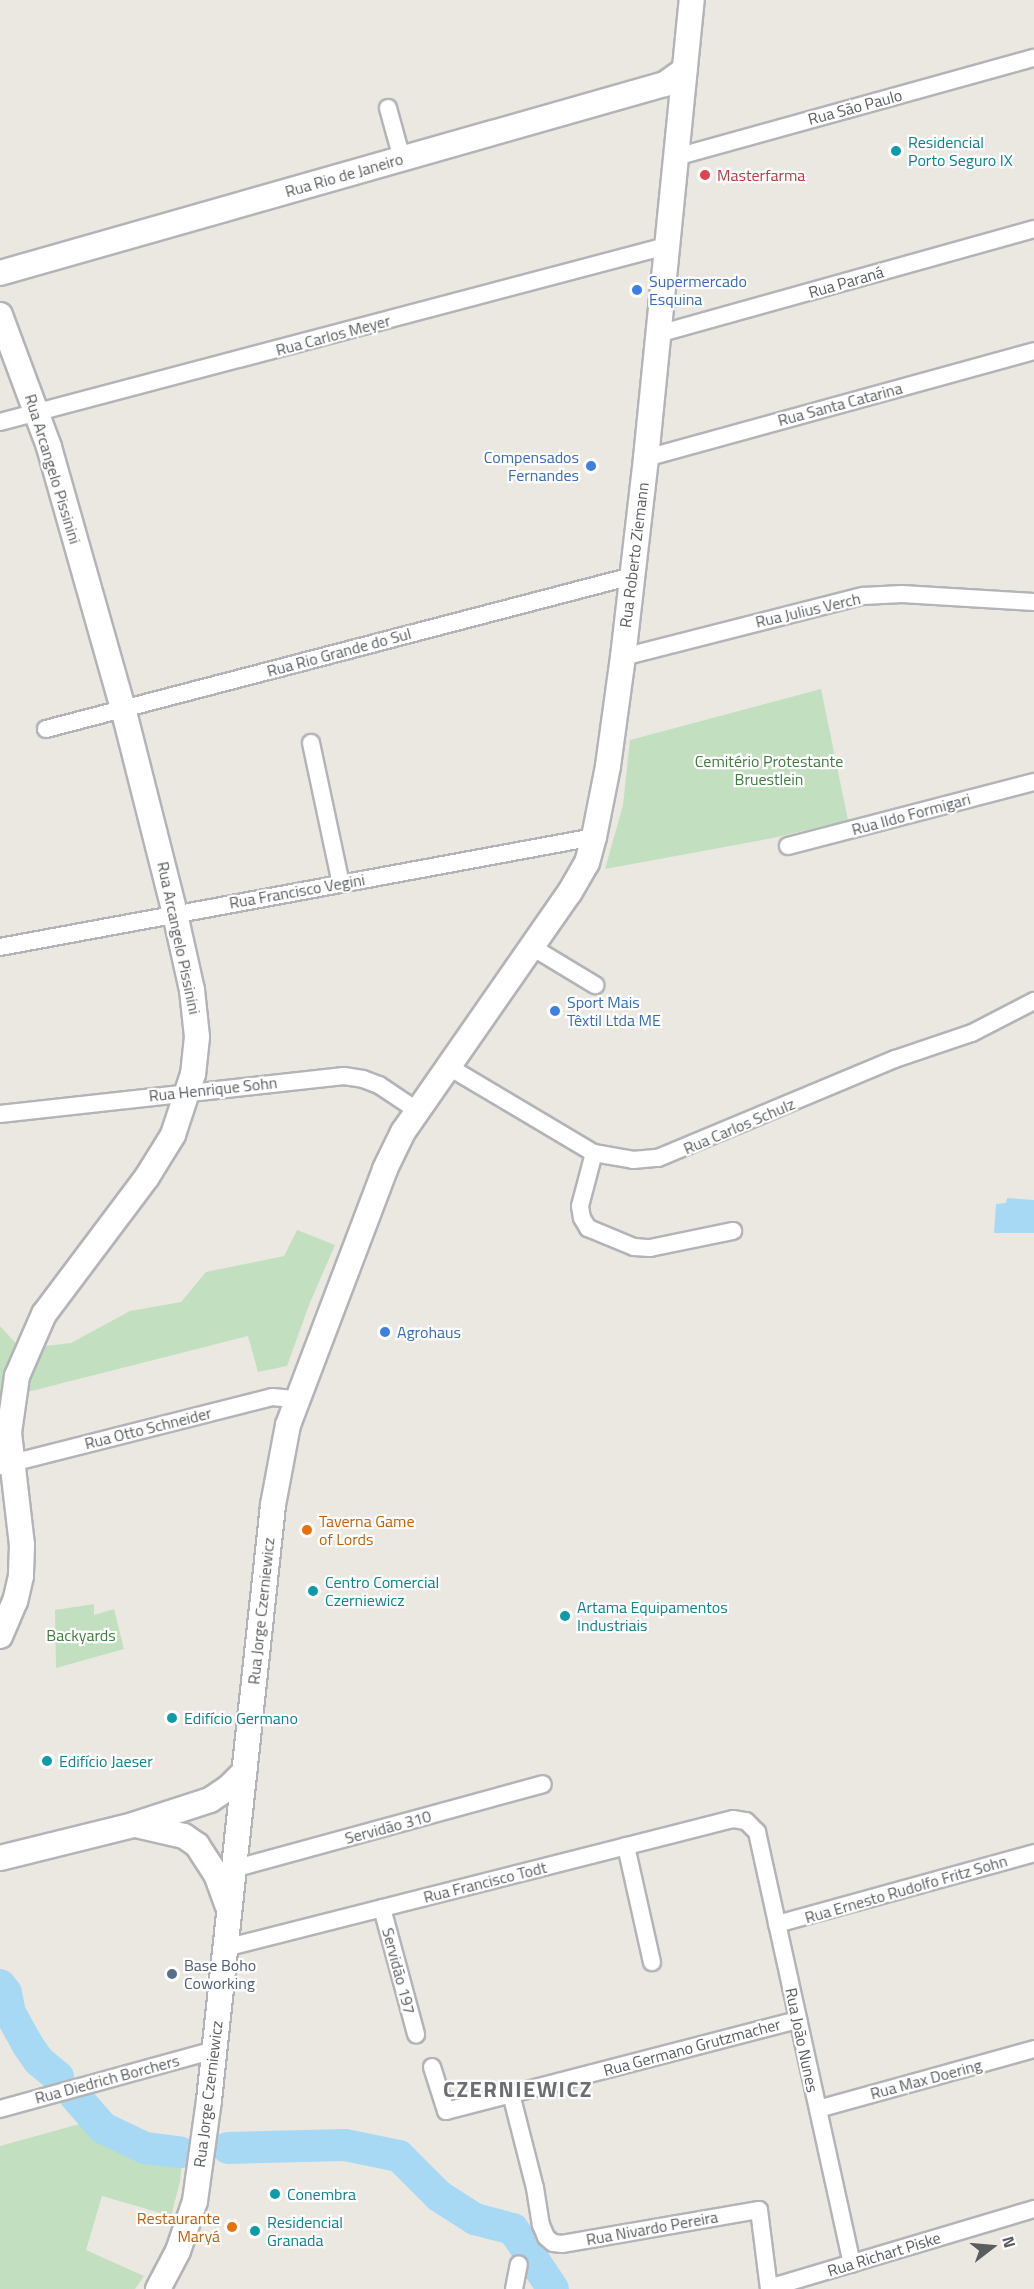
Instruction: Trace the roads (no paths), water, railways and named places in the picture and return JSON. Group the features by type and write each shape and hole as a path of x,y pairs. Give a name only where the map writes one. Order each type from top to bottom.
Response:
{"main road":[{"name":"Rua Roberto Ziemann","path":"448,1067 581,873 594,837 608,766 646,458 692,0"},
{"name":"Rua Rio de Janeiro","path":"0,273 665,84 684,70"},
{"name":"Rua Arcangelo Pissinini","path":"0,315 37,412 123,708 175,914 196,1021 196,1056 188,1092 173,1135 156,1165 58,1294 35,1329 14,1389 5,1465 22,1545 21,1576 15,1601 0,1636"},
{"name":"Rua Jorge Czerniewicz","path":"158,2289 178,2251 195,2201 214,2050 273,1505 282,1449 297,1399 385,1169 403,1132 448,1067"},
{"path":"0,1858 133,1825 210,1800 228,1788 244,1772"},
{"path":"133,1825 184,1836 197,1845 216,1874 229,1911"}],"street":[{"name":"Rua São Paulo","path":"676,157 1034,58"},
{"path":"388,108 402,159"},
{"name":"Rua Paraná","path":"658,334 1034,229"},
{"name":"Rua Carlos Meyer","path":"0,422 666,246"},
{"name":"Rua Santa Catarina","path":"646,458 1034,351"},
{"name":"Rua Rio Grande do Sul","path":"46,729 632,576"},
{"name":"Rua Julius Verch","path":"622,657 863,596 902,594 1034,602"},
{"path":"311,743 341,884"},
{"name":"Rua Ildo Formigari","path":"788,846 1034,782"},
{"name":"Rua Francisco Vegini","path":"0,946 594,837"},
{"path":"532,947 595,985"},
{"name":"Rua Carlos Schulz","path":"448,1067 594,1153 633,1160 658,1158 680,1151 895,1059 972,1033 1034,1001"},
{"name":"Rua Henrique Sohn","path":"0,1114 344,1076 363,1078 379,1085 418,1111"},
{"path":"594,1153 580,1206 582,1218 588,1228 634,1247 650,1248 733,1231"},
{"name":"Rua Otto Schneider","path":"5,1465 272,1397 297,1399"},
{"name":"Servidão 310","path":"234,1869 543,1784"},
{"name":"Rua Francisco Todt","path":"225,1948 733,1819 746,1821"},
{"name":"Rua João Nunes","path":"746,1821 757,1832 852,2264"},
{"path":"626,1846 652,1962"},
{"name":"Rua Ernesto Rudolfo Fritz Sohn","path":"777,1924 1034,1853"},
{"name":"Servidão 197","path":"382,1908 416,2034"},
{"name":"Rua Germano Grutzmacher","path":"432,2067 446,2112 798,2020"},
{"name":"Rua Max Doering","path":"818,2109 1034,2049"},
{"name":"Rua Diedrich Borchers","path":"0,2109 214,2050"},
{"name":"Rua Nivardo Pereira","path":"512,2094 546,2237 553,2243 562,2244 759,2210 769,2289"},
{"name":"Rua Richart Piske","path":"769,2289 1034,2209"},
{"path":"514,2289 519,2264"}],"water":[{"path":"1007,1198 1034,1200 1034,1233 994,1233 996,1204 1006,1203"}],"waterway":[{"path":"0,1985 6,1993 10,2013 27,2044 39,2061 58,2077"},
{"path":"76,2097 103,2128 145,2148 180,2152"},
{"path":"228,2148 345,2145 399,2156 439,2196 475,2219 513,2229 553,2289"}],"place":[{"name":"Residencial Porto Seguro IX","path":"896,151"},
{"name":"Masterfarma","path":"705,175"},
{"name":"Supermercado Esquina","path":"637,290"},
{"name":"Compensados Fernandes","path":"591,466"},
{"name":"Sport Mais Têxtil Ltda ME","path":"555,1011"},
{"name":"Agrohaus","path":"385,1332"},
{"name":"Taverna Game of Lords","path":"307,1530"},
{"name":"Centro Comercial Czerniewicz","path":"313,1591"},
{"name":"Artama Equipamentos Industriais","path":"565,1616"},
{"name":"Edifício Germano","path":"172,1718"},
{"name":"Edifício Jaeser","path":"47,1761"},
{"name":"Base Boho Coworking","path":"172,1974"},
{"name":"Conembra","path":"275,2194"},
{"name":"Restaurante Maryá","path":"232,2227"},
{"name":"Residencial Granada","path":"255,2231"}],"district":[{"name":"CZERNIEWICZ","path":"518,2090"}],"park label":[{"name":"Cemitério Protestante Bruestlein","path":"769,770"},
{"name":"Backyards","path":"81,1635"}]}
